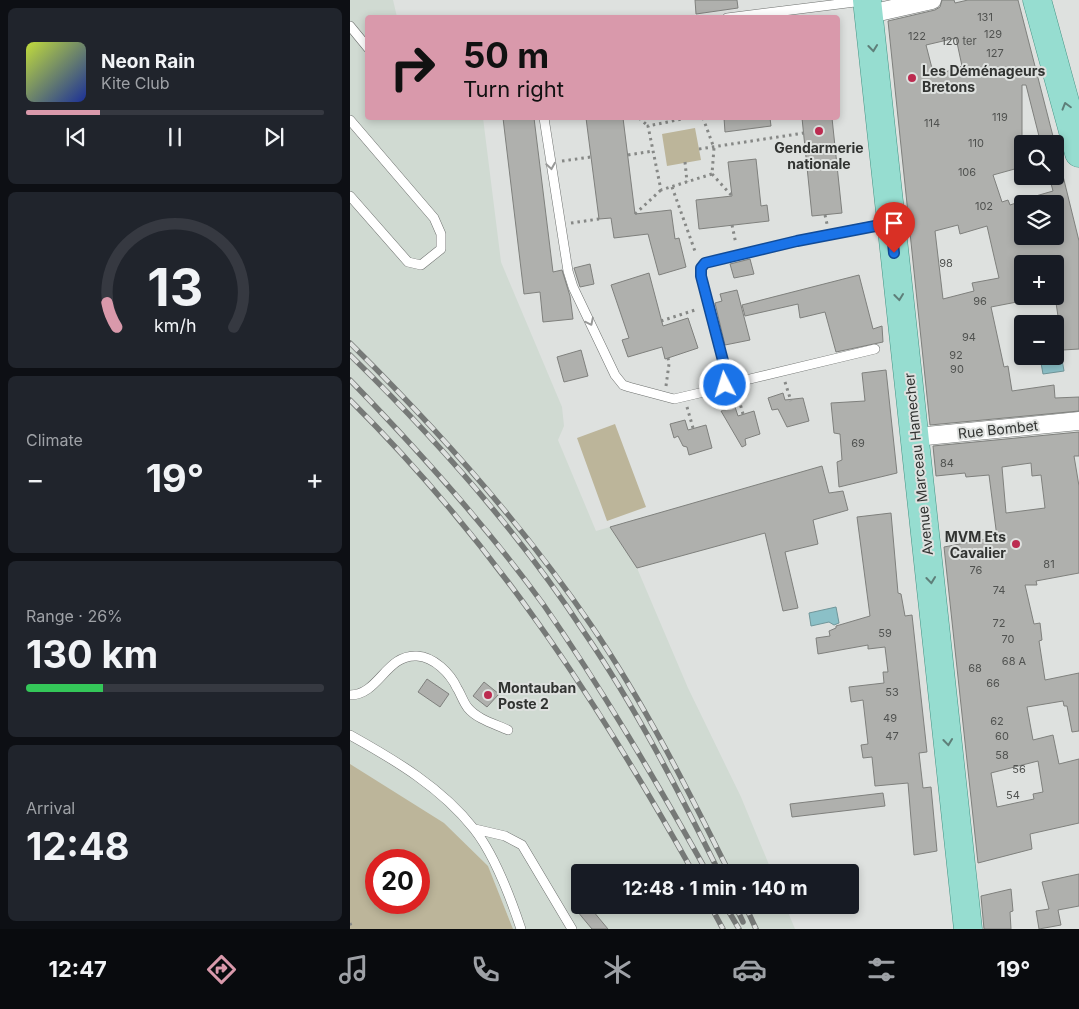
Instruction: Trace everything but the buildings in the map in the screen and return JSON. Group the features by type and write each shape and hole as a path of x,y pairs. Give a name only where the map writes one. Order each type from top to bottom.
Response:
{"main road":[{"path":"1037,0 1079,153"},
{"name":"Avenue Marceau Hamecher","path":"868,5 968,929"}],"street":[{"path":"868,5 932,0"},
{"name":"Rue Bombet","path":"916,437 1079,421"}],"lane":[{"path":"760,15 868,5"},
{"path":"350,26 365,44"},
{"path":"350,120 434,218 441,234 440,249 421,265 408,262 350,196"},
{"path":"544,120 573,287 615,375 623,385 674,399 875,349"},
{"path":"729,384 708,305 701,268 708,262 891,223"},
{"path":"350,695 369,690 399,660 419,656 442,668 450,677 467,707 472,712 508,730"},
{"path":"350,735 393,760 440,794 475,829 510,896 521,929"},
{"path":"475,829 505,836 522,845 572,929"}],"path":[{"path":"641,120 648,126 661,190"},
{"path":"648,126 677,120"},
{"path":"704,120 714,148 712,174 732,196"},
{"path":"699,149 804,134"},
{"path":"628,155 653,151"},
{"path":"551,162 591,157"},
{"path":"685,162 687,182"},
{"path":"635,214 661,190 712,174"},
{"path":"672,186 701,268"},
{"path":"561,224 598,219"},
{"path":"732,225 738,255"},
{"path":"662,321 708,305"},
{"path":"664,397 669,364 668,358"},
{"path":"782,372 790,401"},
{"path":"729,384 743,414"},
{"path":"684,397 693,428"},
{"path":"350,923 352,929"}],"shaded area":[{"path":"350,0 393,0 397,15 365,15 365,120 483,120 501,262 562,407 564,426 558,440 596,531 610,527 637,568 688,688 741,797 769,864 571,864 571,914 789,914 795,929 513,929 488,867 430,861 430,849 411,849 350,765"},
{"path":"695,128 701,160 667,166 662,134"},
{"path":"615,424 646,507 607,521 577,438"},
{"path":"350,764 444,823 488,866 513,929 350,929"}],"water":[{"path":"1041,365 1063,365 1064,371 1043,374"},
{"path":"836,607 839,623 834,625 829,622 811,626 809,613"}],"railway":[{"path":"350,343 415,409 477,478 507,513 564,587 591,625 647,715 725,864"},
{"path":"350,355 414,420 474,487 504,522 559,595 639,720 715,864"},
{"path":"350,380 451,489 498,545 543,604 587,669 702,864"},
{"path":"350,400 451,509 539,624 618,745 688,864"},
{"path":"715,914 723,929"},
{"path":"730,914 739,929"},
{"path":"739,914 743,922"},
{"path":"749,914 756,929"}],"place":[{"name":"Les Déménageurs Bretons","path":"912,78"},
{"name":"Gendarmerie nationale","path":"819,131"},
{"name":"MVM Ets Cavalier","path":"1016,544"},
{"name":"Montauban Poste 2","path":"488,695"}],"route":[{"path":"725,385 728,380 701,276 701,268 705,263 797,241 891,223 894,253"}]}
